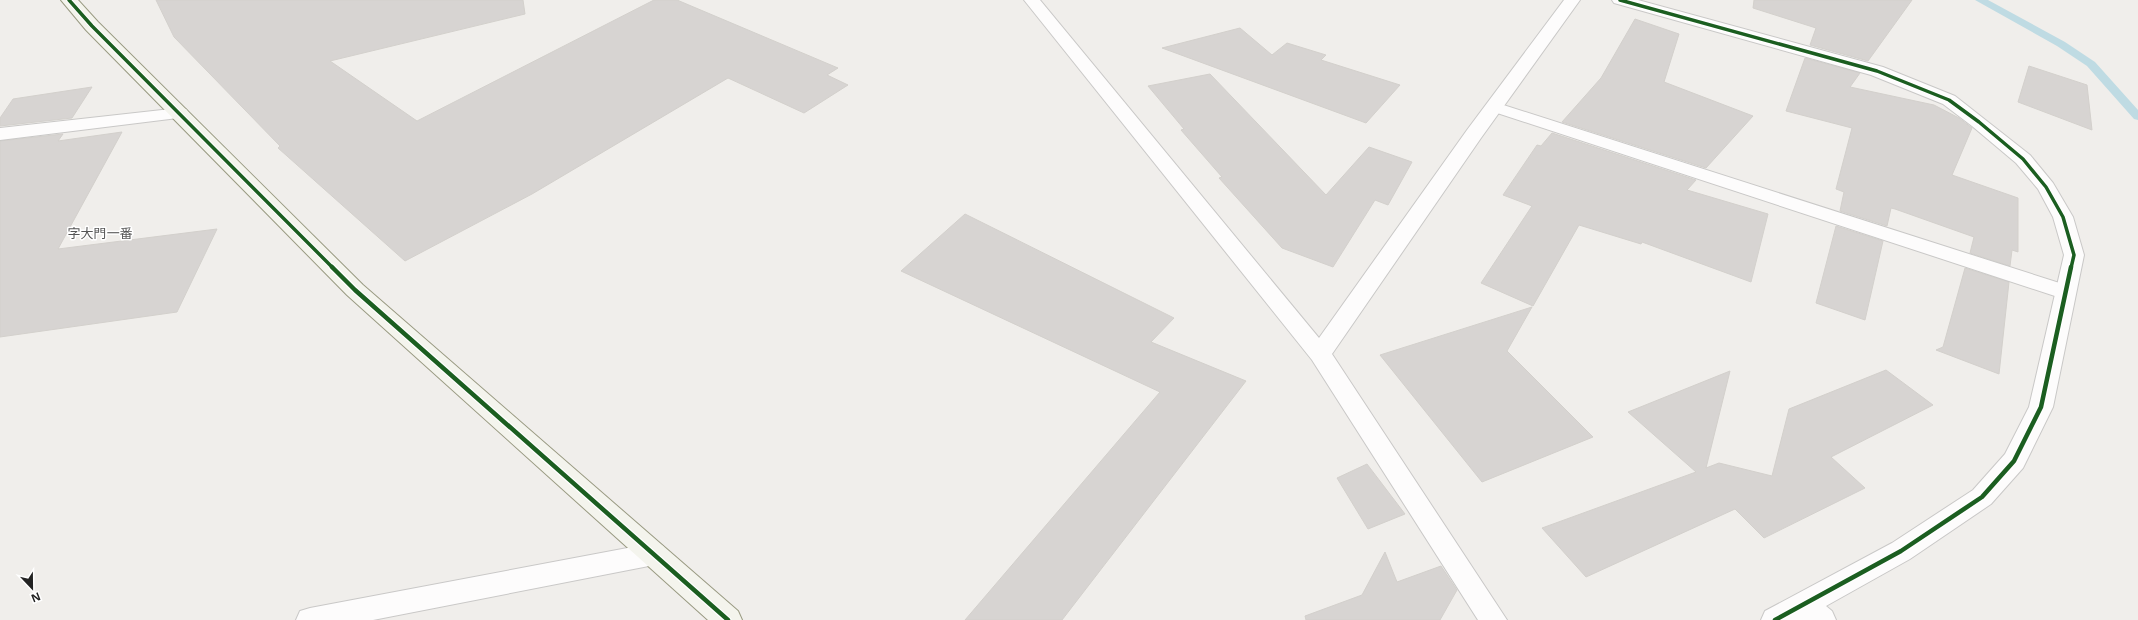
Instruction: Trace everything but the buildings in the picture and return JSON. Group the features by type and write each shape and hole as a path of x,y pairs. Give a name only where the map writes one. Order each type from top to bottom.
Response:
{"street":[{"path":"69,0 92,26 355,290 728,620"},
{"path":"1032,0 1320,354 1493,620"},
{"path":"1320,354 1494,107 1572,0"},
{"path":"1620,0 1877,71 1924,88 1949,100 1979,122 2023,159 2046,187 2063,217 2074,255 2041,407 2014,461 1982,497 1814,612 1775,620"},
{"path":"0,134 180,113"},
{"path":"310,620 654,554"}],"lane":[{"path":"1494,107 2065,292"}],"waterway":[{"path":"1980,0 2061,44 2091,64 2138,117"}],"cycle path":[{"path":"69,0 92,26 355,290 728,620"},
{"path":"1620,0 1877,71 1949,100 1979,122 2023,159 2046,187 2063,217 2074,255 2041,407 2014,461 1982,497 1901,551 1775,620"}],"district":[{"name":"字大門一番","path":"100,233"}]}
